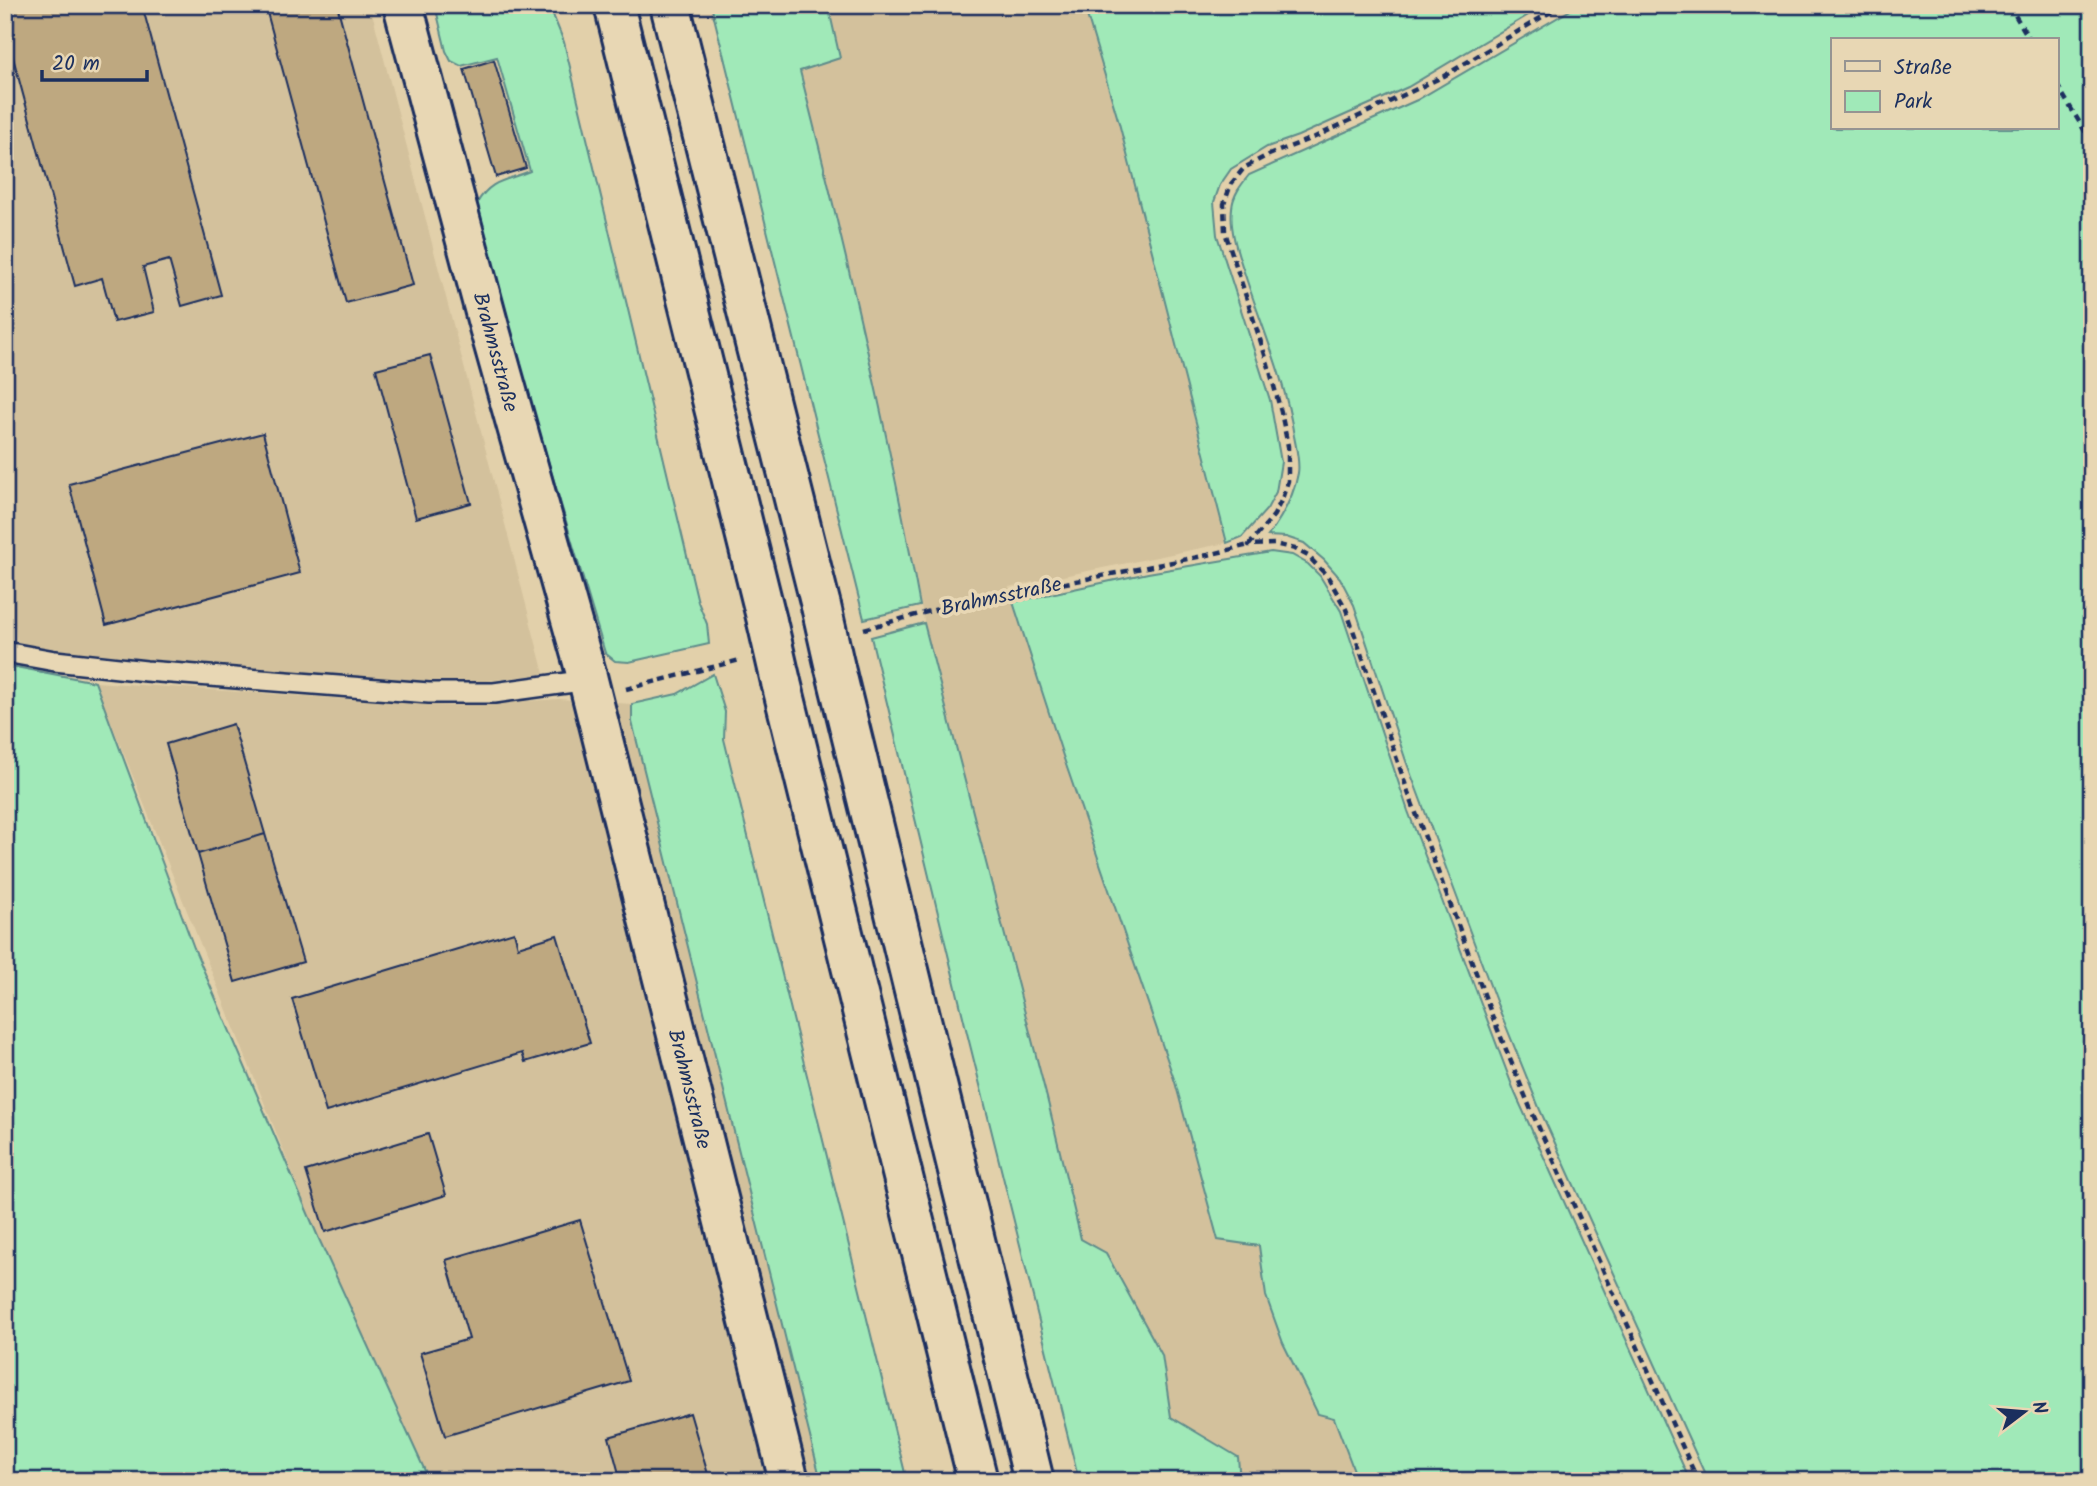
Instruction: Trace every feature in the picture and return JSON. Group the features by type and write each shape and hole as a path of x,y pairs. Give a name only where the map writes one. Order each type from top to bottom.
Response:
{"main road":[{"name":"Brahmsstraße","path":"403,5 590,689 789,1481"},
{"path":"614,5 978,1481"},
{"path":"670,5 821,606 1034,1481"}],"lane":[{"path":"5,652 55,661 146,671 429,692 494,693 590,689"}],"path":[{"path":"1249,545 1274,514 1288,481 1289,462 1281,412 1226,232 1224,204 1231,184 1244,169 1266,156 1315,138 1444,76 1562,5"},
{"path":"2009,5 2029,38"},
{"path":"2058,87 2092,143"},
{"name":"Brahmsstraße","path":"854,631 949,607 1249,545 1275,544 1295,548 1308,556 1328,577 1346,608 1408,792 1493,1018 1531,1110 1698,1481"},
{"path":"590,689 749,658"}],"shaded area":[{"path":"5,5 370,5 544,674 487,681 408,681 104,658 17,643 15,626 5,606"},
{"path":"828,5 1084,5 1119,123 1226,543 1009,587 1063,756 1175,1082 1218,1240 1259,1245 1266,1296 1283,1343 1318,1414 1334,1418 1358,1481 1240,1481 1238,1457 1171,1417 1162,1355 1106,1253 1081,1240 926,631 896,477 800,71 840,58"},
{"path":"95,682 451,706 559,699 632,704 632,722 821,1481 416,1481 426,1473 319,1239"}],"green space":[{"path":"435,5 549,5 564,42 698,602 707,624 709,644 629,662 615,661 605,653 525,383 477,203 494,185 530,171 497,57 461,66 451,61"},
{"path":"711,5 828,5 840,58 800,71 864,337 920,606 864,619"},
{"path":"1084,5 1545,5 1408,87 1267,147 1231,169 1220,185 1214,202 1217,235 1270,400 1281,462 1276,492 1267,509 1242,537 1227,543 1119,123"},
{"path":"1579,5 2092,5 2092,1481 1708,1481 1540,1110 1497,1004 1406,761 1354,605 1340,578 1304,543 1286,537 1268,536 1290,498 1298,473 1298,459 1280,377 1247,281 1232,226 1234,199 1249,175 1417,100"},
{"path":"1271,552 1292,555 1308,564 1320,576 1341,611 1408,811 1515,1093 1690,1481 1358,1481 1334,1418 1318,1414 1283,1343 1266,1296 1259,1246 1218,1240 1175,1082 1013,602 1148,573"},
{"path":"924,623 1081,1239 1106,1253 1162,1355 1171,1417 1238,1457 1240,1481 1079,1481 871,637"},
{"path":"5,665 95,682 194,948 319,1239 426,1473 416,1481 5,1481"},
{"path":"713,674 725,712 724,739 907,1481 821,1481 632,722 632,704 677,694"}],"building":[{"path":"5,5 142,5 221,295 182,306 169,260 143,267 154,312 114,322 102,278 75,286 5,28"},
{"path":"265,5 337,5 413,285 346,303"},
{"path":"494,60 526,168 496,177 464,69"},
{"path":"430,355 471,503 416,518 376,369"},
{"path":"263,433 300,573 106,625 69,484"},
{"path":"233,724 265,834 198,854 166,744"},
{"path":"265,834 303,962 235,982 198,854"},
{"path":"514,932 518,947 557,935 590,1043 525,1062 522,1053 326,1112 292,999"},
{"path":"428,1134 446,1195 325,1232 306,1171"},
{"path":"580,1220 629,1381 445,1436 420,1353 469,1339 446,1260"},
{"path":"690,1413 710,1481 621,1481 609,1437"}]}
